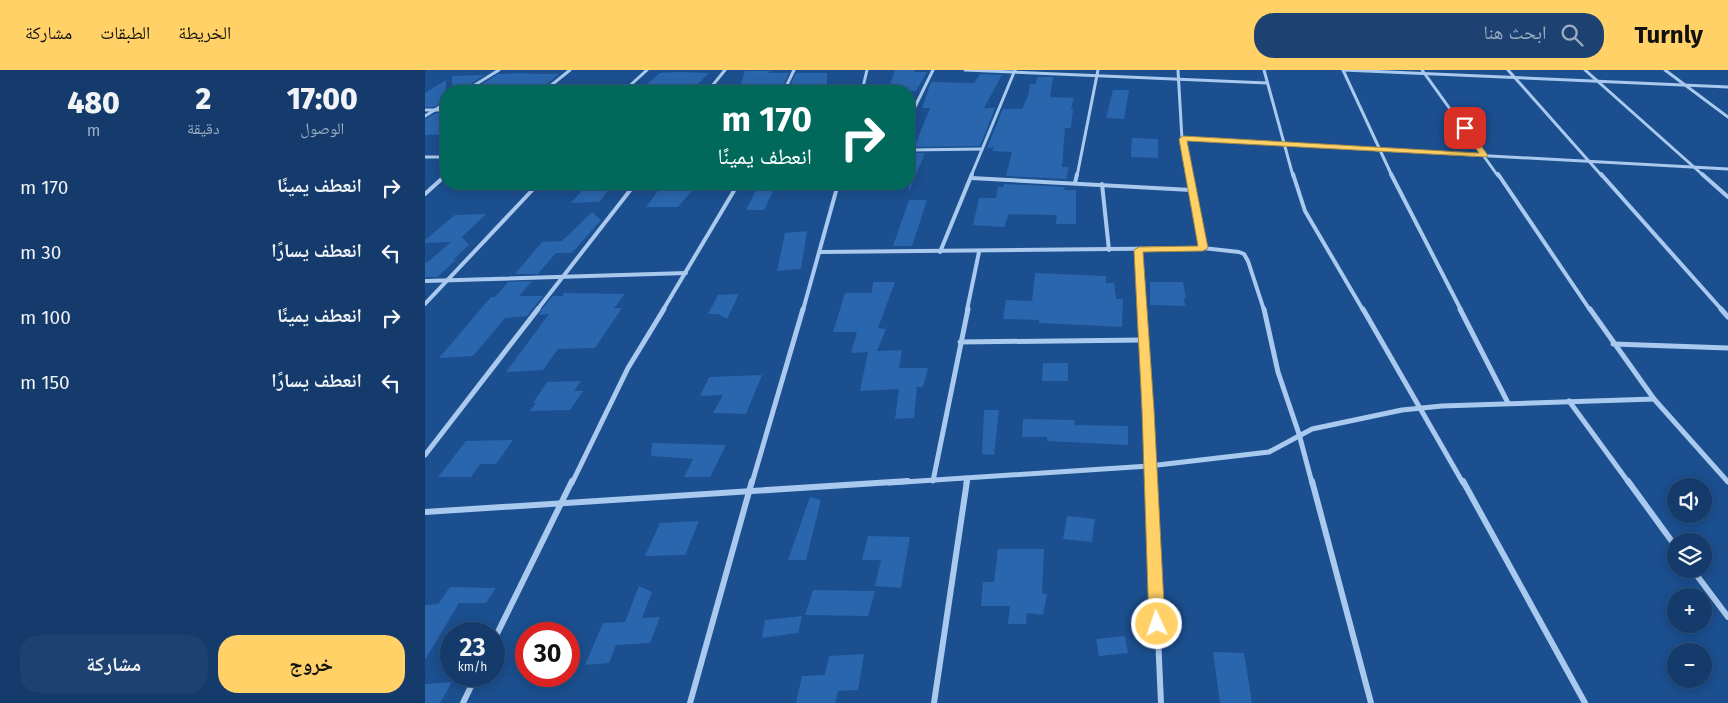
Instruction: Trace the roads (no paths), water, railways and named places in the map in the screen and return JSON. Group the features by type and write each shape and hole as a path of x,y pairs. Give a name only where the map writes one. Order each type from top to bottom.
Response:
{"street":[{"path":"475,85 499,70"},
{"path":"551,85 570,70"},
{"path":"631,85 647,70"},
{"path":"713,85 725,70"},
{"path":"787,85 794,70"},
{"path":"863,85 867,70"},
{"path":"915,107 933,70"},
{"path":"965,70 1267,83"},
{"path":"1075,183 1098,70"},
{"path":"1177,70 1183,139 1203,248"},
{"path":"1264,70 1305,211 1421,408 1585,703"},
{"path":"1509,403 1379,150 1343,70 1423,72 1728,87"},
{"path":"1508,70 1728,317"},
{"path":"1585,70 1728,197"},
{"path":"1665,70 1728,117"},
{"path":"940,252 1014,71"},
{"path":"1423,72 1485,156 1613,344 1654,399 1725,474 1728,482"},
{"path":"425,116 440,107"},
{"path":"425,110 440,110"},
{"path":"1183,139 1728,169"},
{"path":"915,150 982,150"},
{"path":"425,157 440,157"},
{"path":"971,178 1191,190"},
{"path":"425,194 440,180"},
{"path":"1102,184 1109,250"},
{"path":"425,304 532,190"},
{"path":"425,455 630,190"},
{"path":"503,622 628,368 734,190"},
{"path":"690,703 749,492 820,252 836,190"},
{"path":"820,252 979,252 1203,248 1244,254 1262,302 1278,372 1299,434 1371,703"},
{"path":"1139,250 1161,703"},
{"path":"933,481 979,252"},
{"path":"425,281 686,273"},
{"path":"960,342 1143,340"},
{"path":"1613,344 1728,348"},
{"path":"425,512 1149,466 1269,452 1299,434 1323,426 1421,408 1509,403 1654,399"},
{"path":"1569,401 1667,535"},
{"path":"934,703 967,478"},
{"path":"1699,578 1728,617"},
{"path":"463,703 471,687"}]}
